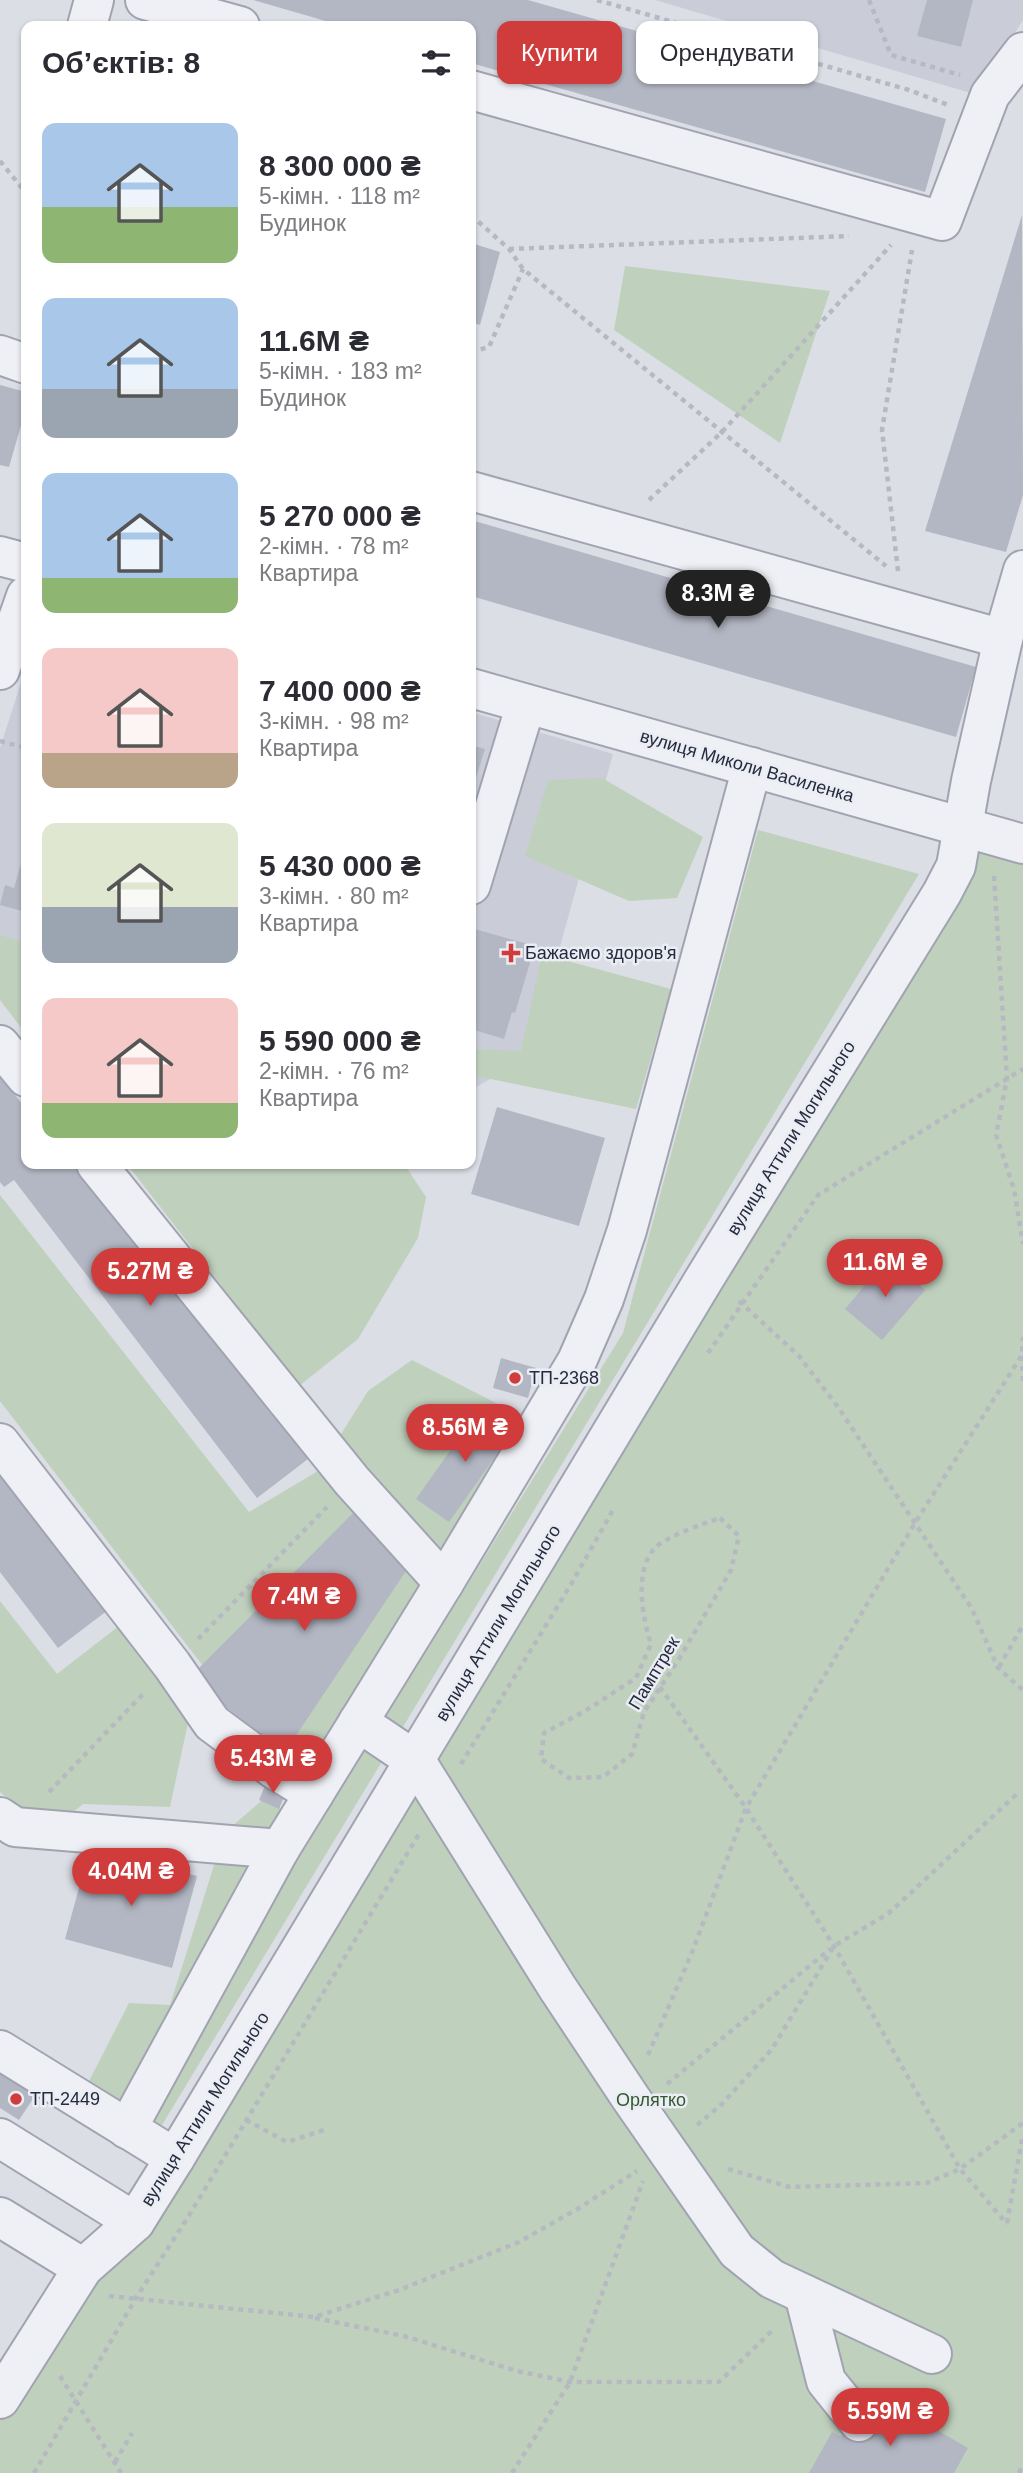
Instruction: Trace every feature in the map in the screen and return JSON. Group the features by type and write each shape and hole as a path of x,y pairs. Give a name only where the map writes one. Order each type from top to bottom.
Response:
{"street":[{"path":"88,21 94,0"},
{"path":"145,0 222,21"},
{"path":"476,91 942,222 991,99 1023,52"},
{"path":"0,355 21,362"},
{"path":"476,492 1003,639"},
{"path":"0,556 21,562"},
{"name":"вулиця Аттили Могильного","path":"0,2399 83,2268 135,2222 416,1761 706,1276 942,893 956,866 1003,639 1023,570"},
{"path":"21,610 0,669 21,674"},
{"name":"вулиця Миколи Василенка","path":"476,689 1023,844"},
{"path":"476,869 526,704"},
{"path":"127,2129 280,1849 577,1362 604,1298 627,1230 752,767"},
{"path":"0,1045 21,1071"},
{"path":"100,1169 352,1481 444,1583"},
{"path":"0,1443 172,1665 212,1723 274,1769 314,1794"},
{"path":"358,1722 416,1761 557,1987 634,2103 656,2163 737,2251 772,2279 932,2354"},
{"path":"0,1816 15,1827 280,1849"},
{"path":"0,2050 175,2158"},
{"path":"0,2138 135,2222"},
{"path":"0,2217 83,2268"},
{"path":"804,2294 826,2381 859,2422"}],"path":[{"path":"597,0 909,90 991,99"},
{"path":"869,0 891,55 991,99"},
{"path":"0,162 21,186"},
{"path":"476,219 509,249 523,269 898,576 882,430 917,215"},
{"path":"615,531 723,432 917,215"},
{"path":"509,249 860,236"},
{"path":"476,351 489,347 523,269"},
{"path":"0,741 21,747"},
{"path":"994,876 1007,1079 996,1135 1014,1189 1023,1244"},
{"path":"705,1357 818,1195 1023,1069"},
{"path":"706,1276 741,1303 799,1356 838,1407 972,1609 998,1668 1023,1690"},
{"path":"1023,1337 1023,1386"},
{"path":"634,2103 746,1808 915,1523 1023,1354"},
{"path":"34,2473 136,2298 570,1586 616,1504"},
{"name":"Памптрек","path":"720,1518 739,1536 731,1570 660,1687 644,1712 632,1754 603,1777 569,1779 541,1759 544,1733 585,1711 636,1678 651,1644 644,1622 642,1568 655,1547 720,1518"},
{"path":"998,1668 1023,1625"},
{"path":"660,1687 746,1808 834,1946 961,2169 1007,2224 1023,2134"},
{"path":"634,2103 834,1946"},
{"path":"246,2120 287,2142 324,2130"},
{"path":"512,2473 570,2382 656,2163 790,2187 927,2183 961,2169 1023,2123"},
{"path":"314,2317 404,2336 517,2371 570,2382 719,2382 777,2326 804,2294"},
{"path":"59,2376 121,2473"},
{"path":"114,2463 132,2433"},
{"path":"1019,2473 1023,2464"}],"shaded area":[{"path":"655,0 1023,0 1023,20 974,94 818,48 818,21 726,21"},
{"path":"21,683 21,958 0,952 0,748"},
{"path":"476,713 613,754 530,1056 476,1087"}],"green space":[{"path":"625,266 830,291 780,443 614,330"},
{"path":"602,778 703,837 677,898 629,901 525,856 548,780"},
{"path":"758,830 919,874 159,2130 139,2117 623,1333"},
{"name":"Орлятко","path":"964,844 1023,860 1023,2473 0,2473 0,2406"},
{"path":"0,935 21,941 21,1027 0,1000"},
{"path":"542,954 671,989 636,1109 476,1076 476,1049 521,1051"},
{"path":"131,1169 407,1169 426,1197 418,1238 358,1339 299,1386"},
{"path":"0,1195 249,1512 318,1471 368,1391 412,1360 556,1434 342,1752 293,1749 229,1700 0,1401"},
{"path":"0,1601 57,1674 128,1619 195,1690 170,1807 83,1804 47,1833 0,1792"},
{"path":"267,1796 283,1810 127,2116 86,2087 129,2003 170,2005 216,1859 200,1854"}],"building":[{"path":"253,0 528,0 602,21 497,21 497,70 476,64 476,21 326,21"},
{"path":"927,0 973,0 961,47 917,36"},
{"path":"622,27 636,31 636,84 818,83 946,119 925,192 545,84 622,84"},
{"path":"1022,215 1023,495 1006,552 925,531"},
{"path":"476,245 500,252 480,325 476,324"},
{"path":"0,385 21,391 21,425 9,467 0,465"},
{"path":"476,521 976,667 956,737 476,597"},
{"path":"476,746 485,749 476,778"},
{"path":"21,864 21,911 0,905 5,885 14,888"},
{"path":"476,929 535,946 515,1013 512,1012 504,1039 476,1031"},
{"path":"0,1075 21,1102 21,1169 85,1169 308,1459 257,1498 14,1180 4,1187 0,1182"},
{"path":"497,1107 605,1138 579,1226 471,1194"},
{"path":"888,1258 925,1290 882,1340 845,1309"},
{"name":"ТП-2368","path":"501,1358 536,1368 528,1398 493,1388"},
{"path":"481,1407 514,1430 449,1522 416,1499"},
{"path":"0,1467 108,1610 58,1648 0,1572"},
{"path":"355,1511 408,1568 285,1752 218,1701 195,1672"},
{"path":"267,1781 287,1789 279,1809 259,1800"},
{"path":"90,1848 197,1876 172,1968 65,1939"},
{"name":"ТП-2449","path":"0,2066 38,2091 19,2120 0,2108"},
{"path":"892,2404 968,2448 954,2473 809,2473 832,2432 841,2437 847,2428 871,2415 882,2421"}],"place":[{"name":"Бажаємо здоров'я","path":"511,953"},
{"name":"ТП-2368","path":"515,1378"},
{"name":"ТП-2449","path":"16,2099"}]}
